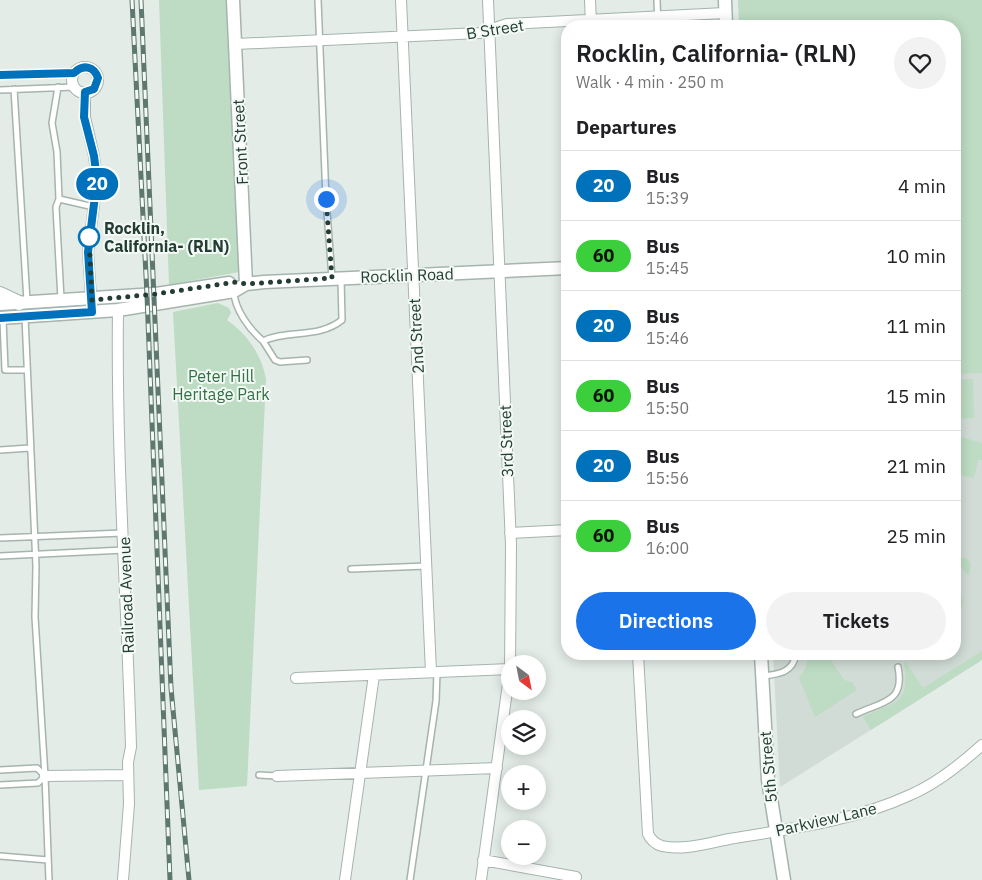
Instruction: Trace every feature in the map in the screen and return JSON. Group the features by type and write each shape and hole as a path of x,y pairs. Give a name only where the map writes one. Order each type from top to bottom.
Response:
{"main road":[{"path":"0,294 23,303"}],"street":[{"name":"Front Street","path":"233,0 246,284"},
{"name":"2nd Street","path":"401,0 426,566 434,672"},
{"name":"3rd Street","path":"488,0 490,29 488,40 500,271 510,533 510,655"},
{"path":"590,0 591,20"},
{"name":"B Street","path":"662,20 725,6"},
{"path":"725,6 726,20"},
{"name":"B Street","path":"236,44 480,33 507,24 561,23"},
{"path":"82,67 87,67 96,74 96,86 91,91 85,92 74,87 72,77 74,73 82,67"},
{"path":"85,92 84,117 97,169 88,252 92,306"},
{"name":"Rocklin Road","path":"2,318 24,317 236,282 246,284 336,278 561,268"},
{"name":"Rocklin Road","path":"0,304 61,301 118,310 234,291 246,284"},
{"name":"Railroad Avenue","path":"118,310 118,449 124,550 131,747 123,880"},
{"path":"510,533 561,530"},
{"name":"Parkview Lane","path":"638,660 646,824 648,834 654,843 663,846 674,847 774,832 841,818 896,801 944,775 982,745"},
{"name":"5th Street","path":"761,660 768,780 774,832 784,880"},
{"path":"296,678 501,669"},
{"path":"344,880 374,675"},
{"name":"3rd Street","path":"480,880 498,768 506,700"},
{"path":"277,776 498,768"},
{"path":"45,776 128,775"},
{"path":"484,860 576,877"}],"lane":[{"path":"263,340 275,335 307,334 332,328 342,320 326,199 318,0"},
{"path":"657,0 658,20"},
{"path":"0,75 74,73"},
{"path":"58,87 52,123 57,152 59,199 56,206 61,301"},
{"path":"0,90 74,87"},
{"path":"14,89 23,303"},
{"path":"59,199 94,207"},
{"path":"234,291 234,298 252,332 263,340 275,360 280,362 307,360"},
{"path":"24,317 35,537 35,617 45,776 49,880"},
{"path":"2,318 2,372 26,370"},
{"path":"0,450 30,448"},
{"path":"0,538 123,533"},
{"path":"0,556 124,550"},
{"path":"351,570 426,566"},
{"path":"762,676 782,674 791,667 794,660"},
{"path":"856,714 896,694 901,685 898,667"},
{"path":"410,880 436,701 434,672"},
{"path":"0,770 36,768 45,776"},
{"path":"259,775 277,776"},
{"path":"0,786 38,783 45,776"},
{"path":"0,856 48,860"}],"shaded area":[{"path":"982,372 982,660 780,787 773,660 961,660 961,374"}],"green space":[{"path":"159,0 226,0 239,272 169,285"},
{"path":"738,0 982,0 982,373 961,374 961,20 739,20"},
{"name":"Peter Hill Heritage Park","path":"218,303 229,308 231,313 227,320 253,346 261,361 266,379 247,786 199,790 173,312"},
{"path":"973,379 974,418 961,419 961,380"},
{"path":"961,437 982,443 982,460 978,460 974,478 961,475"},
{"path":"961,558 968,559 971,565 969,575 966,574 961,566"},
{"path":"982,651 982,660 871,730 863,717 899,700 905,687 904,663 906,662 923,688"},
{"path":"807,660 831,660 844,680 852,682 857,690 815,717 799,678 806,667"}],"railway":[{"path":"132,0 147,295 170,880"},
{"path":"141,0 171,688 189,880"}],"bus line":[{"name":"20","path":"0,75 74,73 82,67 87,67 94,71 98,78 94,89 85,92 84,117 97,169 96,200 88,252 92,287 92,312 0,318"}],"place":[{"name":"Rocklin, California- (RLN)","path":"89,237"}],"route":[{"path":"89,237 88,252 92,300 156,294 236,282 246,284 332,278 326,199"}]}
